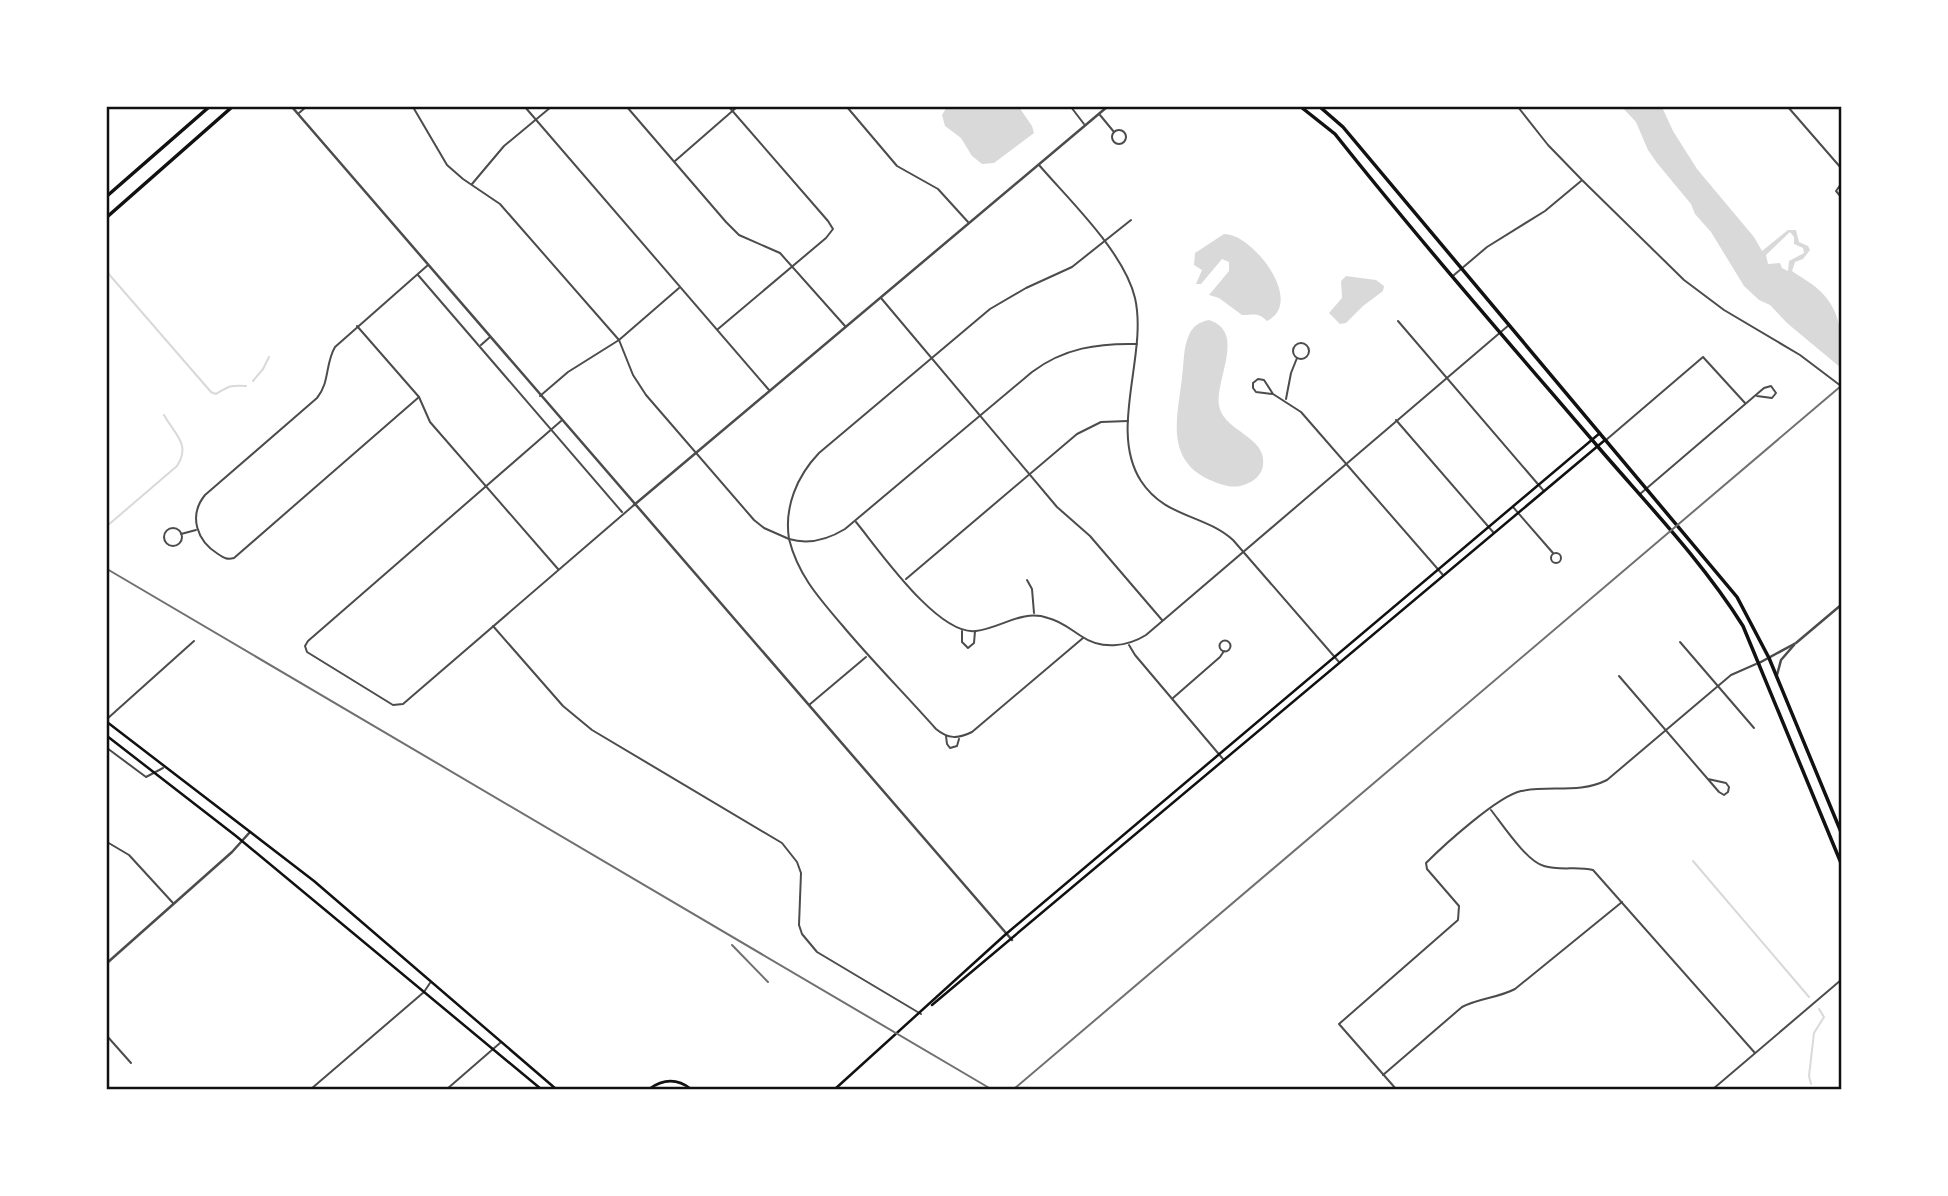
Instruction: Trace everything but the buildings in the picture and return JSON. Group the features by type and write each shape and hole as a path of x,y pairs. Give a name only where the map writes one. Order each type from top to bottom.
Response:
{"main road":[{"path":"107,196 209,107"},
{"path":"107,216 232,107"},
{"path":"1301,107 1335,134 1592,440 1675,533 1729,603 1743,626 1759,663 1841,863"},
{"path":"1320,107 1343,127 1737,597 1769,658 1841,832"},
{"path":"921,1014 1006,934 1600,433"},
{"path":"835,1089 1606,440"},
{"path":"107,720 314,881 556,1089"},
{"path":"107,736 243,841 541,1089"},
{"path":"649,1089 661,1082 670,1081 691,1089"}],"street":[{"path":"292,107 1012,940"},
{"path":"298,114 306,107"},
{"path":"413,107 447,165 500,204 619,340 628,366 641,389 754,520 764,528 789,539 807,542 825,539 855,522 1041,366 1060,355 1102,344 1137,344"},
{"path":"525,107 769,391"},
{"path":"471,185 504,146 551,107"},
{"path":"627,107 739,235 780,253 846,327"},
{"path":"718,330 833,229 729,107"},
{"path":"674,161 737,107"},
{"path":"847,107 897,166 938,189 969,223"},
{"path":"1071,107 1085,125"},
{"path":"562,421 308,641 304,648 310,655 393,705 405,703 696,452 1107,107"},
{"path":"1518,107 1548,145 1581,180 1690,285 1724,310 1800,355 1841,386"},
{"path":"1788,107 1841,168"},
{"path":"1099,114 1115,132"},
{"path":"1038,165 1105,243 1123,269 1132,289 1138,317 1129,421 1132,461 1141,480 1151,494 1168,508 1227,534 1340,663"},
{"path":"1453,276 1495,241 1545,211 1581,180"},
{"path":"1841,184 1836,189 1841,197"},
{"path":"1083,638 976,729 959,738 946,736 936,729 867,656 803,577 796,565 789,539 788,520 791,498 800,476 811,461 1000,302 1072,267 1131,220"},
{"path":"419,397 234,558 226,559 207,547 197,530 196,513 201,500 317,398 326,385 332,352 428,265"},
{"path":"418,274 623,514"},
{"path":"540,396 568,372 619,340 680,287"},
{"path":"881,298 1057,507 1090,536 1163,621"},
{"path":"1398,321 1544,491"},
{"path":"855,522 932,613 963,631 975,631 1034,614 1064,624 1083,638 1102,645 1128,644 1146,635 1163,621 1509,325"},
{"path":"358,326 419,397 430,422 559,570"},
{"path":"480,345 489,337"},
{"path":"1303,343 1308,346 1308,354 1298,357 1294,354 1294,346 1303,343"},
{"path":"1286,400 1291,373 1298,357"},
{"path":"1606,440 1700,358 1705,358 1746,404"},
{"path":"1273,394 1264,380 1258,379 1253,383 1256,392 1273,394 1301,412 1444,576"},
{"path":"1639,494 1768,386 1773,387 1776,393 1772,398 1757,396"},
{"path":"1396,420 1494,533"},
{"path":"905,580 1077,435 1101,422 1129,421"},
{"path":"1513,506 1553,553"},
{"path":"170,528 176,528 181,534 176,544 168,544 164,540 165,531 170,528"},
{"path":"181,534 197,530"},
{"path":"1027,580 1032,589 1034,614"},
{"path":"1776,676 1781,660 1841,605"},
{"path":"494,626 562,706 592,730 782,843 797,862 801,873 799,925 806,942 817,952 921,1014"},
{"path":"963,631 962,642 968,648 974,643 975,631"},
{"path":"107,720 194,641"},
{"path":"1680,642 1754,728"},
{"path":"1396,1089 1339,1024 1457,923 1460,917 1459,906 1425,865 1508,796 1525,790 1583,788 1600,783 1739,671 1797,643"},
{"path":"1128,644 1225,760"},
{"path":"1172,699 1224,651"},
{"path":"808,706 867,656"},
{"path":"1619,676 1720,793 1728,792 1726,783 1709,779"},
{"path":"946,736 947,746 952,749 957,746 959,738"},
{"path":"107,748 146,777 165,766"},
{"path":"1490,809 1531,859 1542,866 1593,870 1755,1053"},
{"path":"107,963 250,832"},
{"path":"107,842 129,855 173,903"},
{"path":"1383,1075 1462,1007 1474,1000 1504,995 1515,989 1623,902"},
{"path":"1713,1089 1841,980"},
{"path":"311,1089 424,992 430,982"},
{"path":"107,1036 131,1063"},
{"path":"447,1089 500,1043"}],"shaded area":[{"path":"947,107 1019,107 1034,133 994,163 982,164 972,156 961,138 945,126 942,115"},
{"path":"1622,107 1662,107 1673,131 1697,169 1754,237 1762,251 1788,230 1796,230 1799,242 1810,250 1803,259 1795,262 1792,271 1820,291 1830,302 1840,328 1841,368 1787,323 1770,305 1759,300 1744,286 1711,232 1648,150 1636,122","holes":["1790,232 1794,237 1794,244 1803,248 1804,253 1789,261 1788,271 1782,268 1780,263 1768,264 1766,255"]},
{"path":"1224,234 1248,244 1271,270 1281,299 1277,312 1267,321 1258,315 1242,315 1219,298 1209,295 1229,271 1229,262 1222,259 1201,284 1196,284 1202,270 1194,265 1195,253"},
{"path":"1346,276 1376,280 1384,286 1383,291 1346,323 1340,324 1329,313 1342,298 1341,281"},
{"path":"1209,320 1220,326 1226,334 1228,345 1219,394 1222,414 1259,448 1263,456 1263,466 1257,477 1240,486 1221,484 1195,471 1186,461 1177,435 1187,340 1194,327"}],"waterway":[{"path":"107,272 211,392 216,394 230,387 246,386"},
{"path":"253,381 269,357"},
{"path":"107,526 177,466 182,445 164,415"},
{"path":"1693,861 1809,997"},
{"path":"1811,1084 1809,1076 1814,1033 1824,1017 1819,1009"}],"railway":[{"path":"1014,1089 1841,386"},
{"path":"107,569 991,1089"},
{"path":"732,945 768,982"}]}
